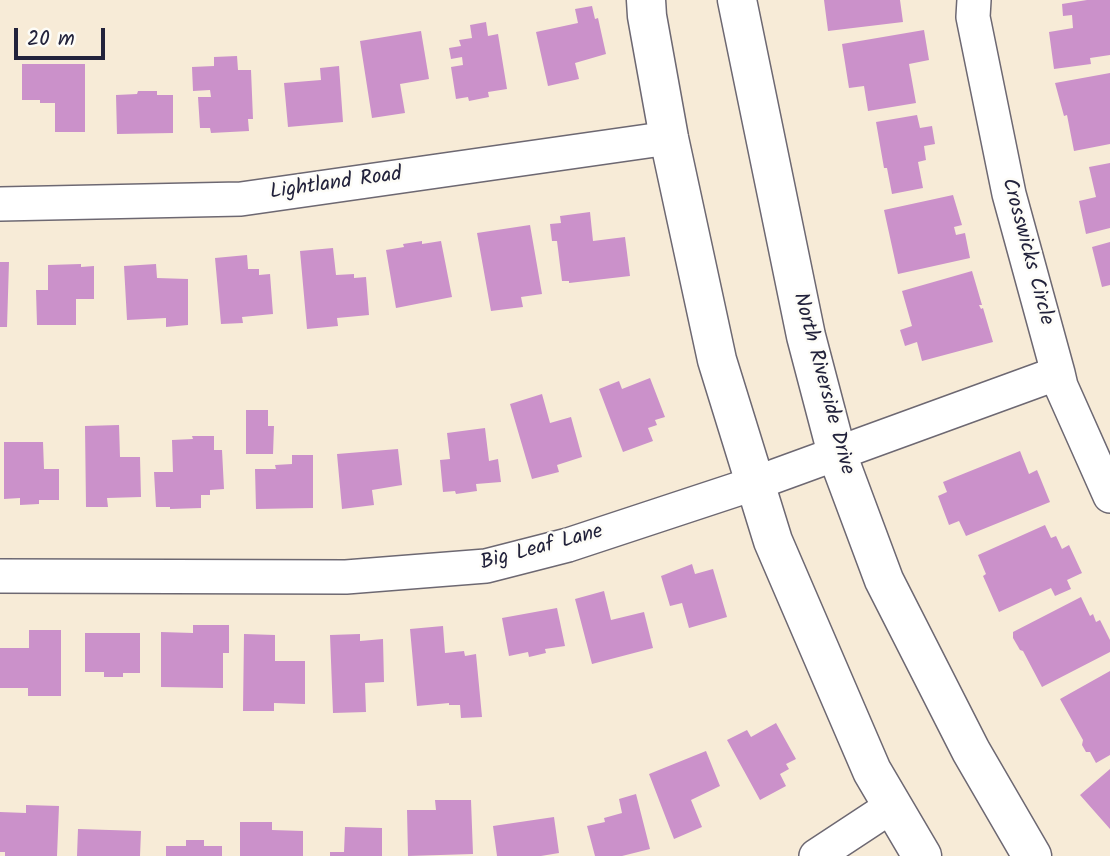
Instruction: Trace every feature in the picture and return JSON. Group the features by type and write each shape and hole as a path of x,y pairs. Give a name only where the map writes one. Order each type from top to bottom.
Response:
{"main road":[{"path":"646,0 669,138 717,360 774,541 872,771 922,856"},
{"name":"North Riverside Drive","path":"737,0 806,336 836,454 884,580 971,751 1032,856"}],"street":[{"name":"Crosswicks Circle","path":"974,0 973,17 1009,194 1061,386 1110,496"},
{"name":"Lightland Road","path":"0,204 241,199 669,138"},
{"name":"Big Leaf Lane","path":"0,576 346,577 486,566 568,545 756,483 1058,373"},
{"path":"816,856 892,806"}],"building":[{"path":"824,0 900,0 903,22 828,31"},
{"path":"1110,0 1110,55 1090,58 1091,64 1054,69 1049,32 1073,28 1072,15 1063,16 1062,4"},
{"path":"592,6 595,19 598,18 606,54 575,63 579,79 548,86 536,32 578,23 575,9"},
{"path":"486,22 488,36 498,34 507,89 488,92 489,97 469,101 468,97 456,99 451,67 463,65 462,57 451,59 449,48 461,46 459,40 472,38 470,25"},
{"path":"924,30 929,60 909,64 916,103 868,111 864,86 849,88 842,44"},
{"path":"421,31 429,79 400,84 405,113 372,118 360,41"},
{"path":"237,56 238,70 251,70 253,119 248,119 249,131 211,133 210,128 200,128 198,97 211,97 210,90 193,91 192,67 214,66 214,57"},
{"path":"22,64 85,64 85,132 55,132 55,103 22,100"},
{"path":"339,66 343,122 288,127 284,83 321,80 320,68"},
{"path":"1110,73 1110,144 1074,151 1067,115 1064,116 1055,83"},
{"path":"138,91 157,91 157,95 173,95 173,133 117,134 116,95 137,94"},
{"path":"917,115 920,128 932,126 935,144 924,146 926,160 918,162 923,188 892,194 887,168 884,168 876,122"},
{"path":"1110,163 1110,228 1086,234 1079,201 1096,197 1089,167"},
{"path":"953,195 962,225 954,227 956,235 965,233 970,258 898,274 884,210"},
{"path":"590,212 593,241 625,237 630,276 569,283 562,281 557,241 552,241 550,224 561,223 560,216"},
{"path":"530,225 542,294 521,297 523,307 491,311 477,233"},
{"path":"422,241 422,244 441,241 452,297 396,308 386,250"},
{"path":"1110,242 1110,285 1102,287 1092,247"},
{"path":"333,248 336,275 354,274 354,278 366,277 369,315 337,318 338,326 307,329 300,251"},
{"path":"247,255 248,269 259,269 259,275 270,274 273,314 242,317 243,323 221,324 215,258"},
{"path":"0,262 9,262 7,327 0,327"},
{"path":"81,264 81,267 94,266 94,299 76,299 76,325 37,325 36,290 48,290 48,265"},
{"path":"156,264 157,278 188,279 188,325 166,327 166,318 127,320 124,266"},
{"path":"972,271 982,305 979,305 983,308 993,342 922,361 917,342 905,346 900,330 912,326 902,291"},
{"path":"650,378 665,417 655,420 657,425 648,428 653,441 623,452 599,389 619,381 622,389"},
{"path":"542,394 550,423 571,417 582,457 557,465 559,472 532,479 510,404"},
{"path":"246,410 268,410 268,426 274,426 273,454 246,454"},
{"path":"119,425 120,457 140,457 141,497 107,498 108,507 86,507 85,426"},
{"path":"485,428 489,461 498,459 501,482 476,484 477,491 456,494 455,491 443,492 440,460 450,459 447,433"},
{"path":"192,436 214,436 214,450 222,450 224,489 210,490 210,495 201,495 201,508 156,507 154,472 173,472 172,440 193,439"},
{"path":"4,442 43,442 44,469 59,469 59,500 39,500 39,504 20,505 20,498 4,499"},
{"path":"398,449 402,485 372,490 374,505 342,509 337,454"},
{"path":"1020,451 1029,474 1037,470 1050,502 966,536 959,521 949,525 938,496 947,492 943,482"},
{"path":"292,455 313,455 313,508 256,509 255,469 276,469 275,465 292,464"},
{"path":"1045,525 1051,538 1056,536 1062,549 1069,545 1082,573 1067,580 1071,589 1055,596 1051,588 999,612 983,576 986,574 978,555"},
{"path":"692,564 695,574 713,569 727,617 689,628 682,603 670,606 661,576"},
{"path":"604,591 611,620 644,612 653,648 592,664 575,599"},
{"path":"1081,597 1090,616 1093,614 1096,622 1100,620 1110,640 1110,652 1042,687 1013,638 1013,632"},
{"path":"557,608 565,646 545,649 546,653 529,657 528,652 509,656 502,618"},
{"path":"193,625 229,625 229,653 223,653 223,688 161,687 161,632 193,633"},
{"path":"443,626 445,653 464,651 465,656 476,654 482,717 461,718 460,705 449,703 417,706 410,629"},
{"path":"29,630 61,630 61,696 28,696 28,688 0,688 0,648 29,648"},
{"path":"85,633 140,633 140,673 104,677 104,672 85,672"},
{"path":"244,634 275,635 275,661 305,661 305,704 274,703 274,711 243,711"},
{"path":"360,634 360,641 383,639 384,682 365,683 366,712 333,713 330,635"},
{"path":"1110,671 1110,755 1096,763 1082,745 1083,740 1060,699"},
{"path":"776,723 796,759 786,764 789,769 780,774 786,786 760,800 727,740 747,730 751,737"},
{"path":"706,751 720,786 691,800 702,827 674,839 649,774"},
{"path":"1110,769 1110,829 1080,795"},
{"path":"636,794 650,849 622,856 595,856 587,826 605,822 604,818 622,813 619,799"},
{"path":"435,800 471,800 473,854 408,856 407,810 436,810"},
{"path":"26,805 59,806 57,856 5,856 5,852 0,852 0,812 26,813"},
{"path":"554,817 559,853 541,856 497,856 493,826"},
{"path":"240,822 272,822 272,830 303,831 303,856 240,856"},
{"path":"345,827 382,828 382,856 330,856 330,852 344,852"},
{"path":"78,829 141,831 140,856 77,856"},
{"path":"186,840 204,840 204,846 222,846 222,856 166,856 166,846 186,846"}]}
